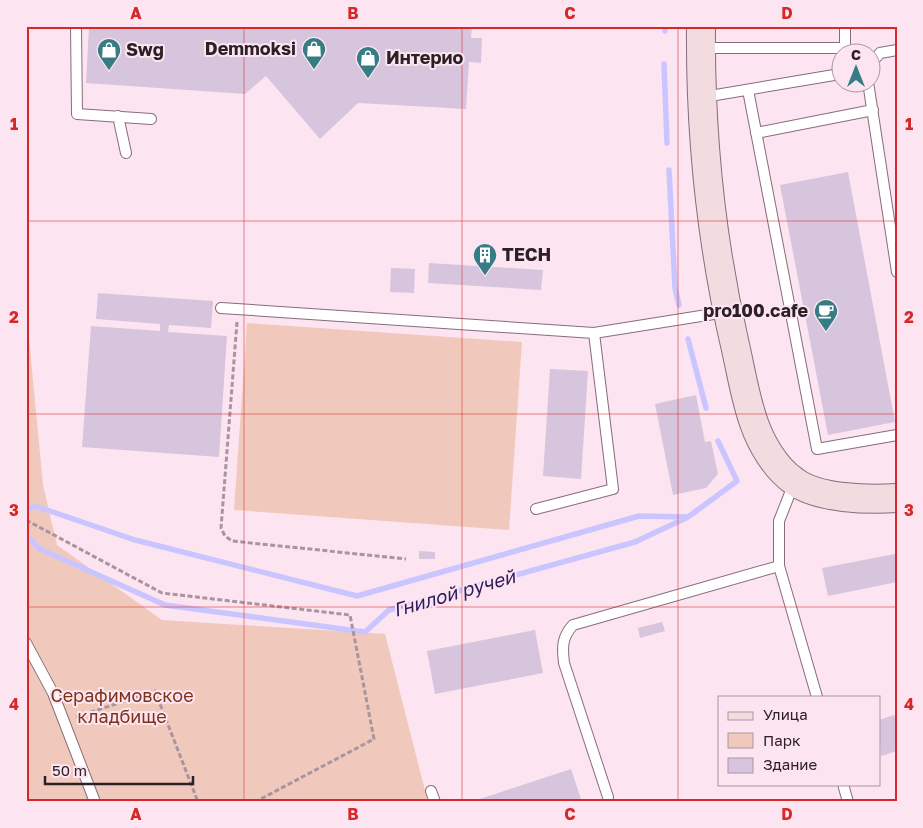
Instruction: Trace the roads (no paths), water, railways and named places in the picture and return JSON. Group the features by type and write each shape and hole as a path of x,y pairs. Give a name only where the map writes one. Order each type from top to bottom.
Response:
{"street":[{"path":"701,37 706,161 715,236 727,312 754,423 778,466 794,482 820,492 850,498 897,498"}],"lane":[{"path":"76,26 77,114 150,118"},
{"path":"701,37 845,48 845,26"},
{"path":"880,54 897,50"},
{"path":"704,97 830,76"},
{"path":"748,90 816,449 897,435"},
{"path":"869,92 897,272"},
{"path":"756,133 872,110"},
{"path":"118,116 126,153"},
{"path":"220,308 594,333 727,312"},
{"path":"536,508 614,490 594,333"},
{"path":"794,482 779,521 779,566 817,696"},
{"path":"608,797 564,663 562,646 565,634 574,625 779,566"},
{"path":"26,643 53,693 95,802"},
{"path":"844,786 848,802"},
{"path":"431,791 435,802"}],"waterway":[{"path":"665,26 665,31"},
{"path":"664,64 667,143"},
{"path":"669,170 675,288 679,305"},
{"path":"688,339 706,408"},
{"name":"Гнилой ручей","path":"26,535 40,549 165,605 365,632 389,610 635,542 688,517 737,481 718,441"},
{"path":"30,509 35,506 135,540 357,596 639,516 686,517"}],"place":[{"name":"Demmoksi","path":"314,70"},
{"name":"Swg","path":"109,71"},
{"name":"Интерио","path":"368,79"},
{"name":"TECH","path":"485,276"},
{"name":"pro100.cafe","path":"826,332"}],"park label":[{"name":"Серафимовское кладбище","path":"122,706"}]}
